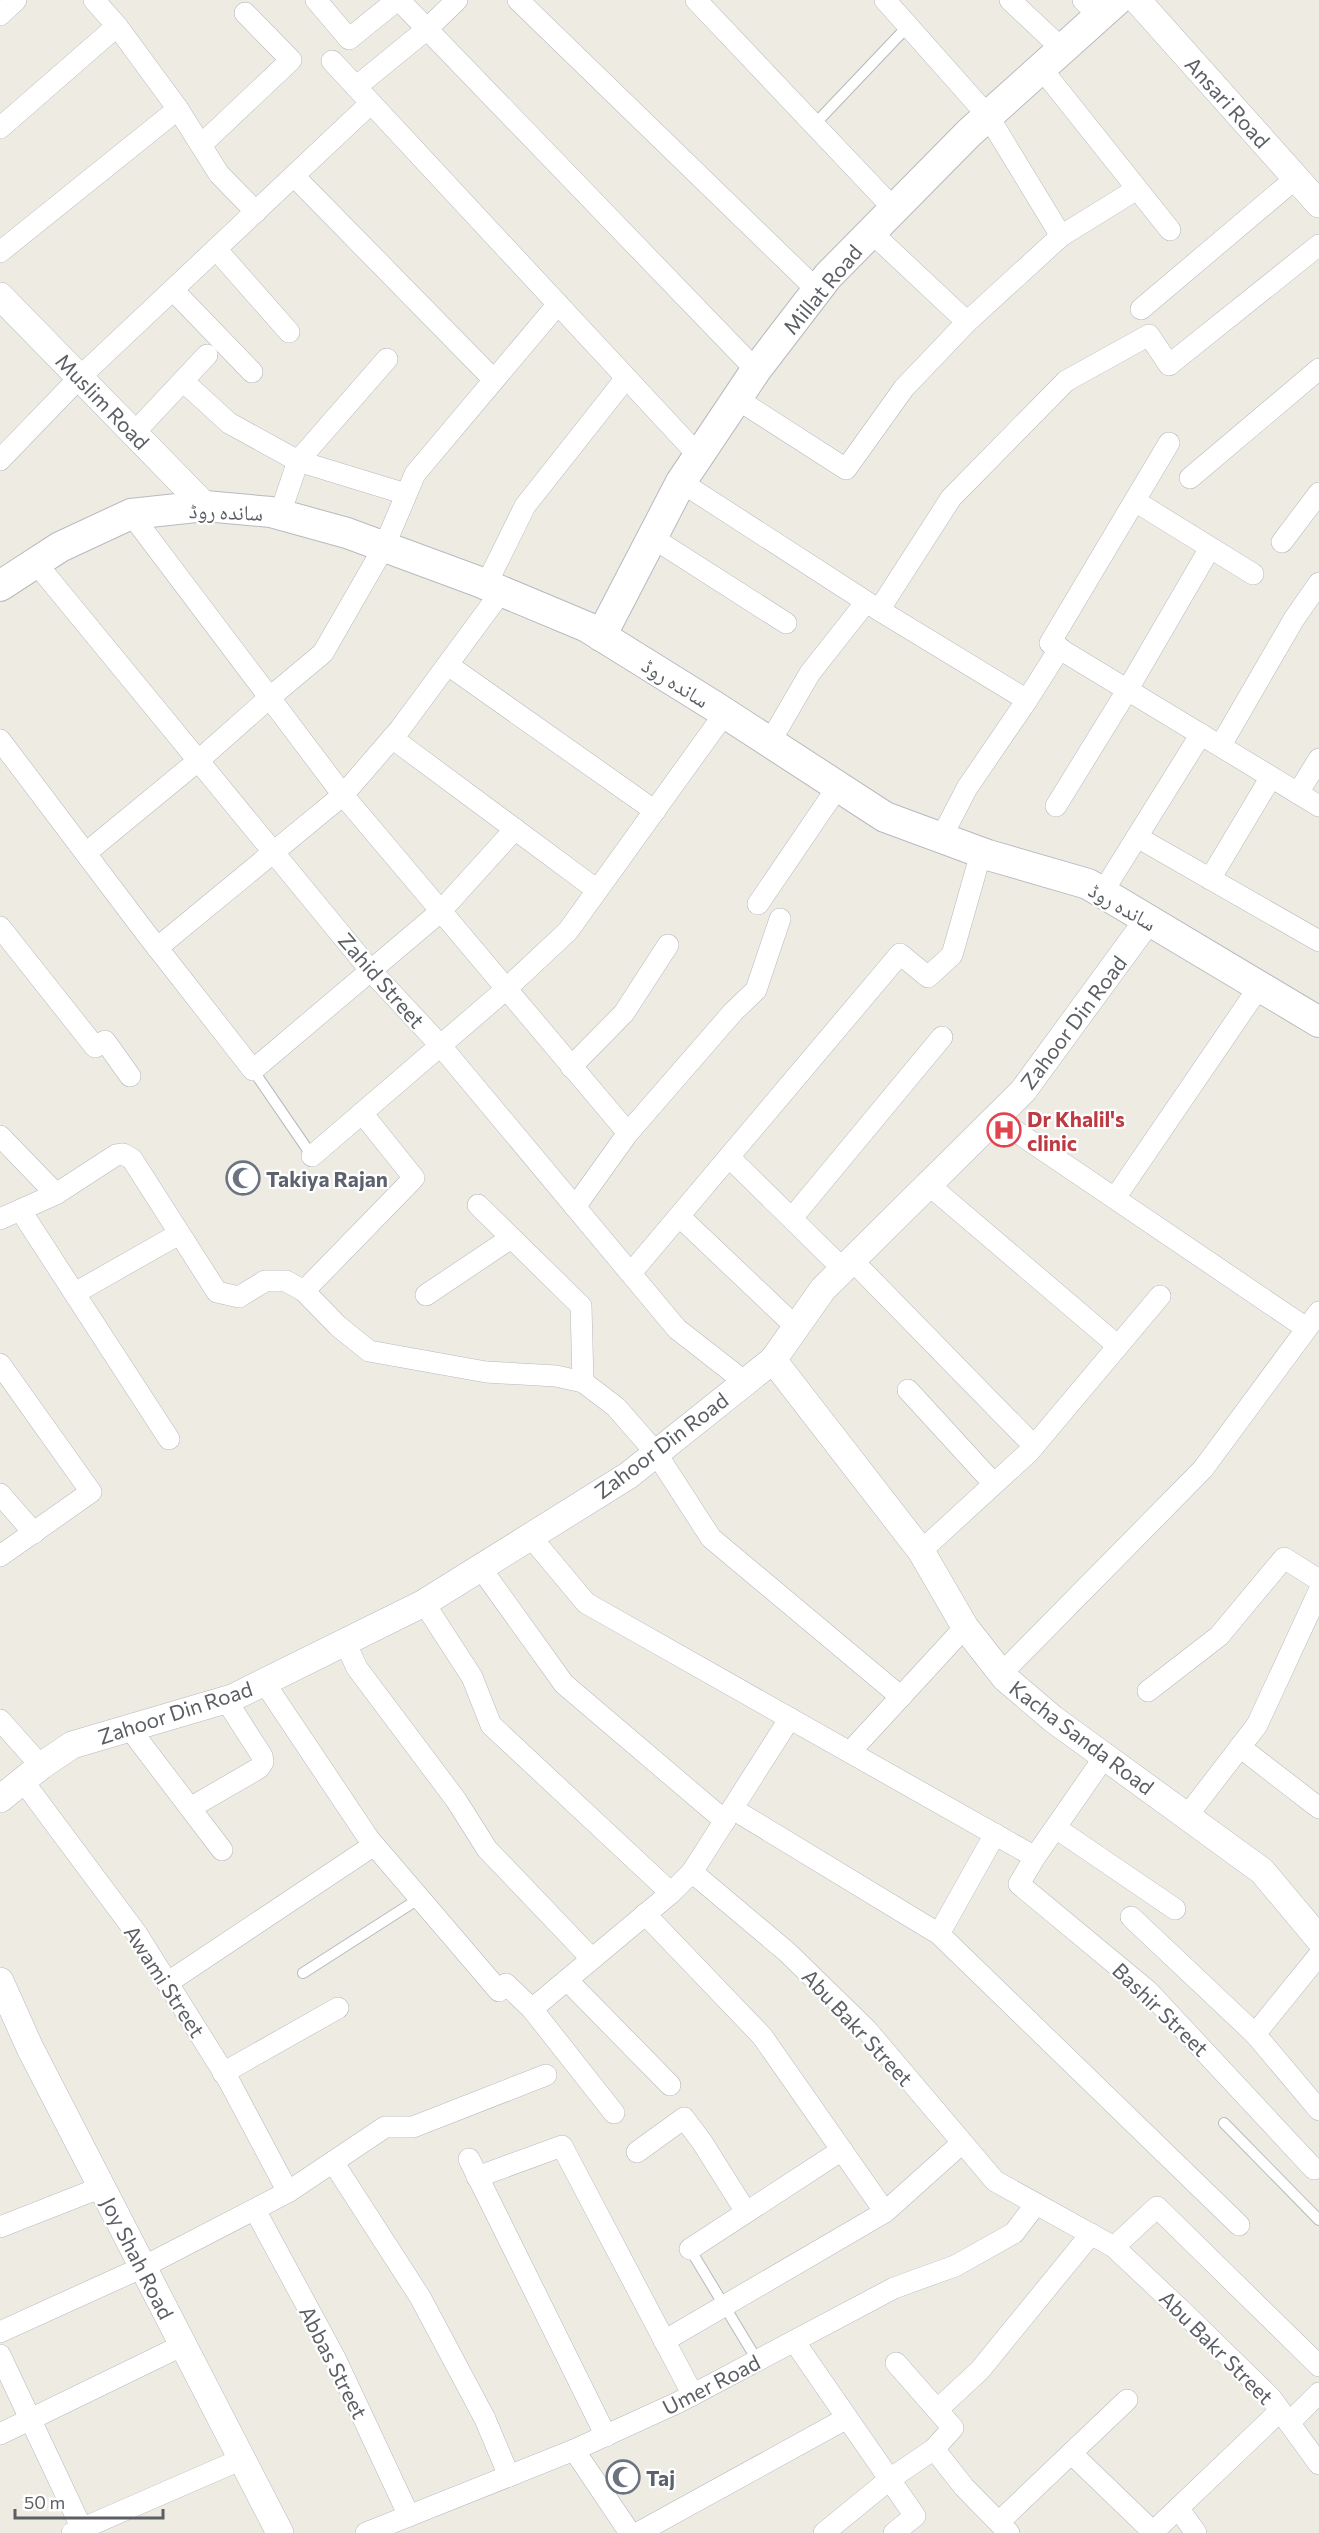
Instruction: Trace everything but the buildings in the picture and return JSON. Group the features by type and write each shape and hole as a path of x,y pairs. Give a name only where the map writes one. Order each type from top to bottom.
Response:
{"main road":[{"name":"Millat Road","path":"602,636 681,482 756,370 817,290 894,209 988,116 1052,59 1100,5"},
{"name":"ساندہ روڈ","path":"0,586 60,547 131,514 205,506 279,514 384,547 494,588 587,627 770,741 885,817 981,853 1088,884 1319,1022"}],"street":[{"path":"0,15 16,0"},
{"path":"94,0 117,26 178,109 219,174 256,212"},
{"path":"316,0 349,39 398,0 756,370"},
{"path":"356,87 427,29 457,0"},
{"path":"518,0 817,290"},
{"path":"696,0 894,209"},
{"path":"885,0 988,116 1061,236"},
{"path":"1010,0 1052,59 1137,189 1170,230"},
{"name":"Ansari Road","path":"1137,0 1319,204"},
{"path":"201,145 291,60 245,13"},
{"path":"0,128 117,26"},
{"path":"332,62 699,456"},
{"path":"0,460 80,377 371,104"},
{"path":"0,252 178,109"},
{"path":"294,176 494,380"},
{"path":"1141,309 1296,178"},
{"path":"737,399 846,469 904,388 967,322 1061,236 1137,189"},
{"path":"872,232 967,322"},
{"path":"770,741 810,673 873,606 951,498 1066,381 1149,335 1169,365 1319,245"},
{"path":"216,249 289,332"},
{"path":"173,290 252,372"},
{"name":"Muslim Road","path":"0,296 205,506"},
{"path":"86,853 199,760 323,653 384,547 415,474 558,304"},
{"path":"134,433 207,355"},
{"path":"279,514 298,461 387,358"},
{"path":"1190,478 1319,369"},
{"path":"157,948 343,795 392,738 448,665 494,588 525,506 626,378"},
{"path":"183,381 229,423 298,461 406,494"},
{"path":"1169,443 1050,642 1319,806"},
{"path":"681,482 873,606 1027,700"},
{"path":"1282,542 1319,493"},
{"path":"1134,501 1253,574"},
{"path":"131,514 268,699 343,795 505,990 628,1133"},
{"path":"653,538 786,622"},
{"path":"1056,806 1128,689 1210,548"},
{"name":"Zahid Street","path":"36,563 371,971 440,1045 677,1329 745,1382"},
{"path":"1221,745 1294,619 1319,583"},
{"path":"941,838 967,788 1060,648"},
{"path":"448,665 655,811"},
{"path":"312,1156 505,990 568,931 725,713"},
{"path":"1102,893 1201,734"},
{"path":"392,738 597,890"},
{"path":"0,740 157,948 254,1070 440,912 515,829"},
{"path":"1298,793 1319,759"},
{"path":"1210,879 1271,777"},
{"path":"758,904 839,785"},
{"path":"1137,837 1319,941"},
{"path":"631,1273 900,954 928,977 952,955 981,853"},
{"path":"575,1207 628,1133 733,1012 756,990 780,919"},
{"name":"Zahoor Din Road","path":"0,1799 72,1745 226,1700 424,1603 629,1475 773,1360 823,1289 1023,1090 1148,920"},
{"path":"0,927 96,1047 105,1041 130,1076"},
{"path":"571,1067 624,1013 668,945"},
{"path":"1115,1198 1259,987"},
{"path":"792,1218 942,1037"},
{"path":"304,1291 414,1178 362,1113"},
{"path":"996,1118 1115,1198 1313,1320 1203,1469 1001,1674"},
{"path":"0,1136 56,1194"},
{"path":"0,1219 56,1194 116,1155 123,1154 132,1159 217,1292 239,1297 265,1281 286,1281 304,1291 338,1326 369,1351 486,1372 556,1376 583,1382 616,1407 656,1453 711,1538 901,1697"},
{"path":"729,1157 792,1218 848,1265 1034,1446"},
{"path":"929,1185 1118,1346"},
{"path":"478,1205 581,1306 583,1382"},
{"path":"21,1211 169,1439"},
{"path":"680,1216 796,1328"},
{"path":"75,1293 179,1234"},
{"path":"426,1295 511,1238"},
{"path":"921,1551 1034,1446 1160,1296"},
{"name":"Kacha Sanda Road","path":"773,1360 921,1551 965,1627 1001,1674 1053,1719 1262,1871 1319,1939"},
{"path":"0,1364 91,1492 0,1556"},
{"path":"908,1390 994,1484"},
{"path":"0,1494 33,1533"},
{"path":"530,1536 586,1603 1035,1857 1105,1756"},
{"path":"1148,1691 1219,1636 1284,1558 1319,1580"},
{"path":"480,1567 564,1684 729,1815 939,1934 1239,2225"},
{"path":"1187,1816 1257,1725 1319,1591"},
{"path":"424,1603 472,1677 491,1725 671,1893"},
{"path":"850,1752 965,1627"},
{"path":"345,1642 357,1668 456,1800 487,1849 592,1959"},
{"path":"264,1682 374,1845 499,1991 506,1984 532,2009 614,2114"},
{"path":"190,1808 259,1768 263,1762 262,1756 226,1700"},
{"path":"532,2009 671,1893 692,1872 790,1718"},
{"name":"Awami Street","path":"0,1720 223,2073 288,2193"},
{"path":"130,1729 222,1850"},
{"path":"1240,1747 1319,1808"},
{"path":"1056,1828 1175,1909"},
{"path":"939,1934 995,1834"},
{"path":"167,1983 374,1845"},
{"name":"Bashir Street","path":"1035,1857 1018,1884 1148,1991 1314,2169"},
{"name":"Abu Bakr Street","path":"692,1872 787,1952 867,2030 995,2181 1113,2247 1271,2398 1319,2464"},
{"path":"645,1914 762,2036 885,2212"},
{"path":"1131,1917 1254,2034 1319,2110"},
{"path":"1254,2034 1319,1955"},
{"path":"567,1980 670,2085"},
{"name":"Joy Shah Road","path":"0,1981 30,2048 280,2533"},
{"path":"223,2073 338,2008"},
{"path":"0,2332 143,2267 288,2193 385,2127 413,2127 546,2075"},
{"path":"637,2152 684,2118 746,2212"},
{"path":"664,2341 885,2212 962,2143"},
{"path":"606,2436 473,2168 561,2146 693,2395"},
{"path":"690,2249 842,2150"},
{"path":"333,2162 420,2296 485,2419 509,2476"},
{"path":"0,2227 102,2187"},
{"name":"Umer Road","path":"366,2533 574,2450 693,2395 894,2288 955,2266 1014,2233 1036,2204"},
{"path":"1113,2247 1157,2207 1319,2366"},
{"name":"Abbas Street","path":"255,2210 335,2358 409,2516"},
{"path":"937,2410 980,2370 1091,2234"},
{"path":"794,2341 915,2516 894,2533"},
{"path":"0,2434 183,2345"},
{"path":"0,2355 79,2531 242,2459"},
{"path":"824,2533 890,2480 934,2449 953,2428 896,2363"},
{"path":"1071,2453 1152,2533 1285,2417 1319,2393"},
{"path":"934,2449 964,2487 1004,2528 1071,2453 1127,2400"},
{"path":"638,2533 847,2418"},
{"path":"574,2450 630,2533"},
{"path":"1178,2508 1196,2533"}],"lane":[{"path":"814,125 908,26"},
{"path":"254,1070 312,1156"},
{"path":"303,1973 420,1898"},
{"path":"1224,2123 1319,2220"},
{"path":"690,2249 757,2360"}],"place":[{"name":"Dr Khalil's clinic","path":"1004,1130"},
{"name":"Takiya Rajan","path":"243,1178"},
{"name":"Taj","path":"623,2477"}]}
